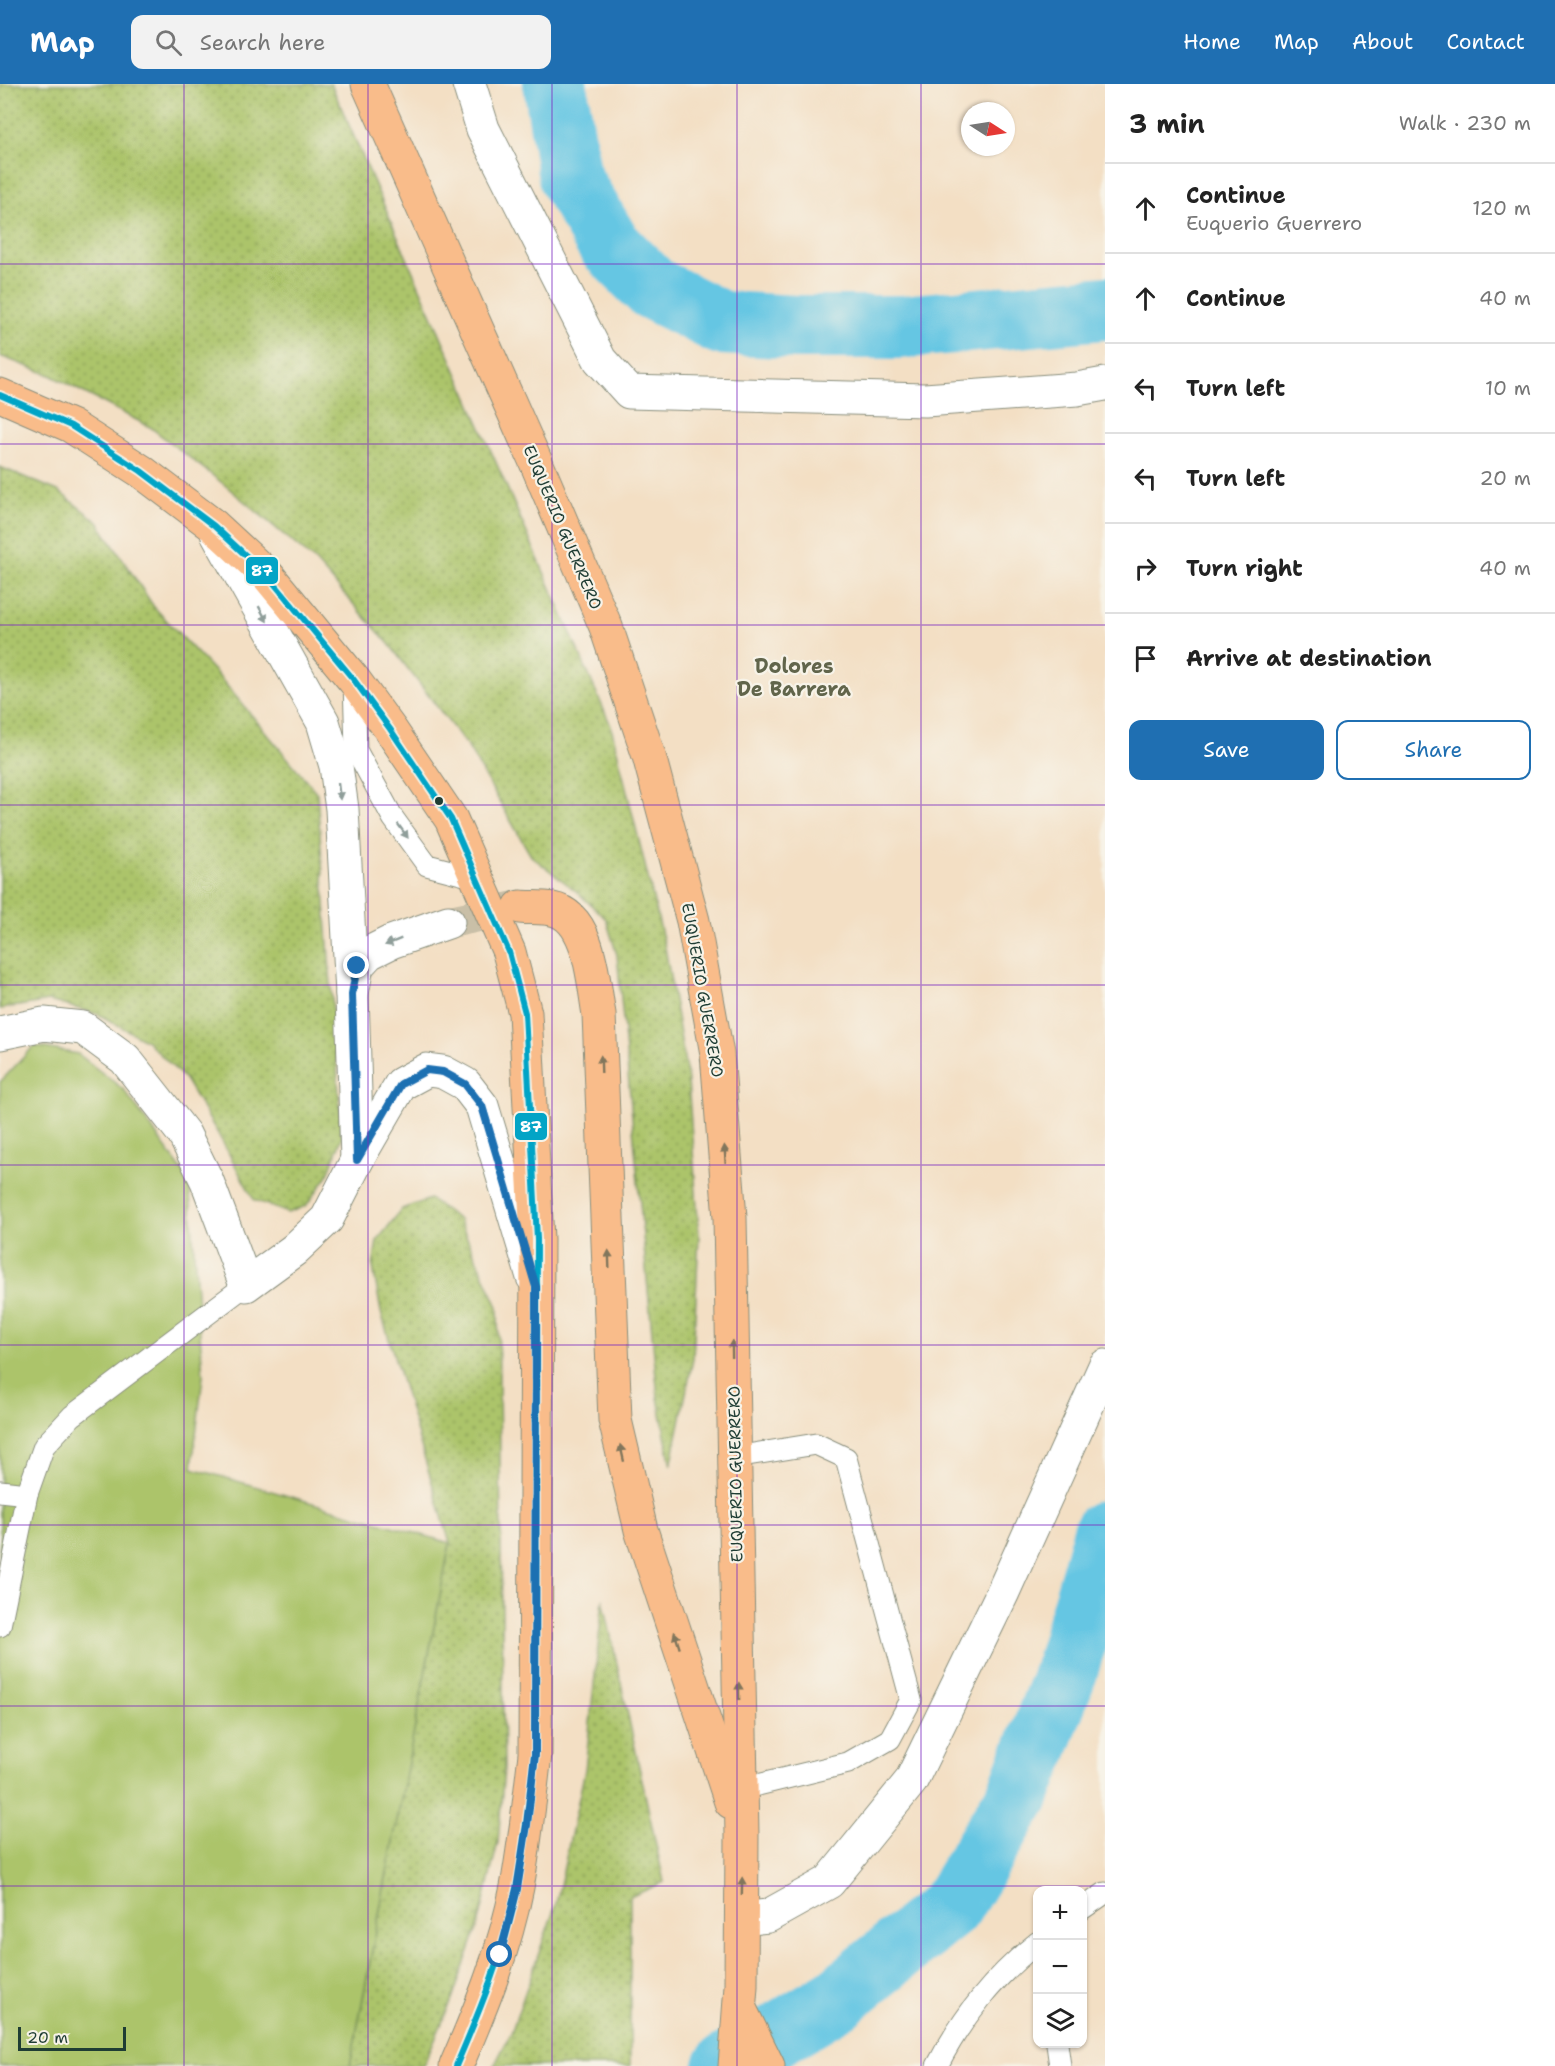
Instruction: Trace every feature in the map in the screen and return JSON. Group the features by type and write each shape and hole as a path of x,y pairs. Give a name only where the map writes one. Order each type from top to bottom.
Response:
{"main road":[{"name":"EUQUERIO GUERRERO","path":"368,84 535,460 606,627 649,756 693,921 717,1054 730,1218 742,1835 740,1996 735,2066"},
{"path":"0,395 71,426 141,471 214,526 268,576 354,680 451,819 509,952 525,1013 537,1239 535,1754 517,1889 500,1955 475,2023 456,2066"},
{"path":"520,907 553,909 569,915 581,930 589,957 598,1014 615,1420 640,1530 742,1835"},
{"path":"740,1996 750,2031 768,2066"}],"street":[{"path":"468,84 483,129 600,360 629,392 925,400 1077,389 1105,384"},
{"path":"214,526 323,722 336,766 342,808 352,994 357,1160"},
{"path":"352,994 357,966 369,953 391,942 448,922"},
{"path":"0,1033 44,1024 83,1028 125,1059 184,1134 207,1181 246,1286 294,1250 327,1220 357,1160 401,1084 427,1070 443,1072 465,1084 482,1106 536,1287"},
{"path":"742,1919 768,1916 829,1882 911,1781 1003,1592 1105,1366"}],"lane":[{"path":"354,680 357,750 393,818 427,865 477,878"},
{"path":"1,1620 4,1583 27,1494 44,1446 72,1416 246,1286"},
{"path":"735,1457 816,1444 846,1458 910,1701 890,1739 848,1763 741,1789"},
{"path":"0,1491 27,1494"},
{"path":"1087,1906 1105,1893"},
{"path":"937,2066 947,2046 980,1998 1009,1965 1033,1946"},
{"path":"1058,2048 1060,2066"}],"green space":[{"path":"0,84 331,84 611,726 665,947 688,1081 699,1235 693,1359 671,1466 658,1398 617,955 606,919 576,891 531,856 468,747 389,644 315,561 226,486 150,427 50,375 0,356"},
{"path":"0,467 58,491 98,522 154,607 216,673 317,793 342,1137 327,1177 306,1206 288,1213 254,1200 185,1079 147,1041 98,1014 49,1001 0,1009"},
{"path":"34,1046 78,1054 124,1090 189,1180 203,1376 192,1468 450,1543 350,2066 0,2066 0,1082"},
{"path":"430,1199 459,1220 498,1307 504,1768 498,1842 479,1922 452,2000 423,2066 350,2066 450,1543 381,1312 373,1267 377,1241 402,1209"},
{"path":"603,1599 664,1882 630,1897 630,2066 494,2066 511,2033 556,1904 585,1770"}],"waterway":[{"path":"555,84 570,178 609,245 652,288 721,323 797,327 901,327 1105,308"},
{"path":"725,2066 837,1999 951,1906 1019,1794 1066,1671 1105,1532"}],"tunnel":[{"path":"448,922 518,907"}],"transit line":[{"name":"87","path":"0,395 71,426 141,471 214,526 268,576 354,680 451,819 509,952 525,1013 537,1239 535,1754 512,1910 491,1978 456,2066"}],"district":[{"name":"Dolores De Barrera","path":"794,678"}],"route":[{"path":"357,966 352,994 357,1160 401,1084 427,1070 443,1072 465,1084 482,1106 536,1287 535,1754 517,1889 500,1955"}]}
